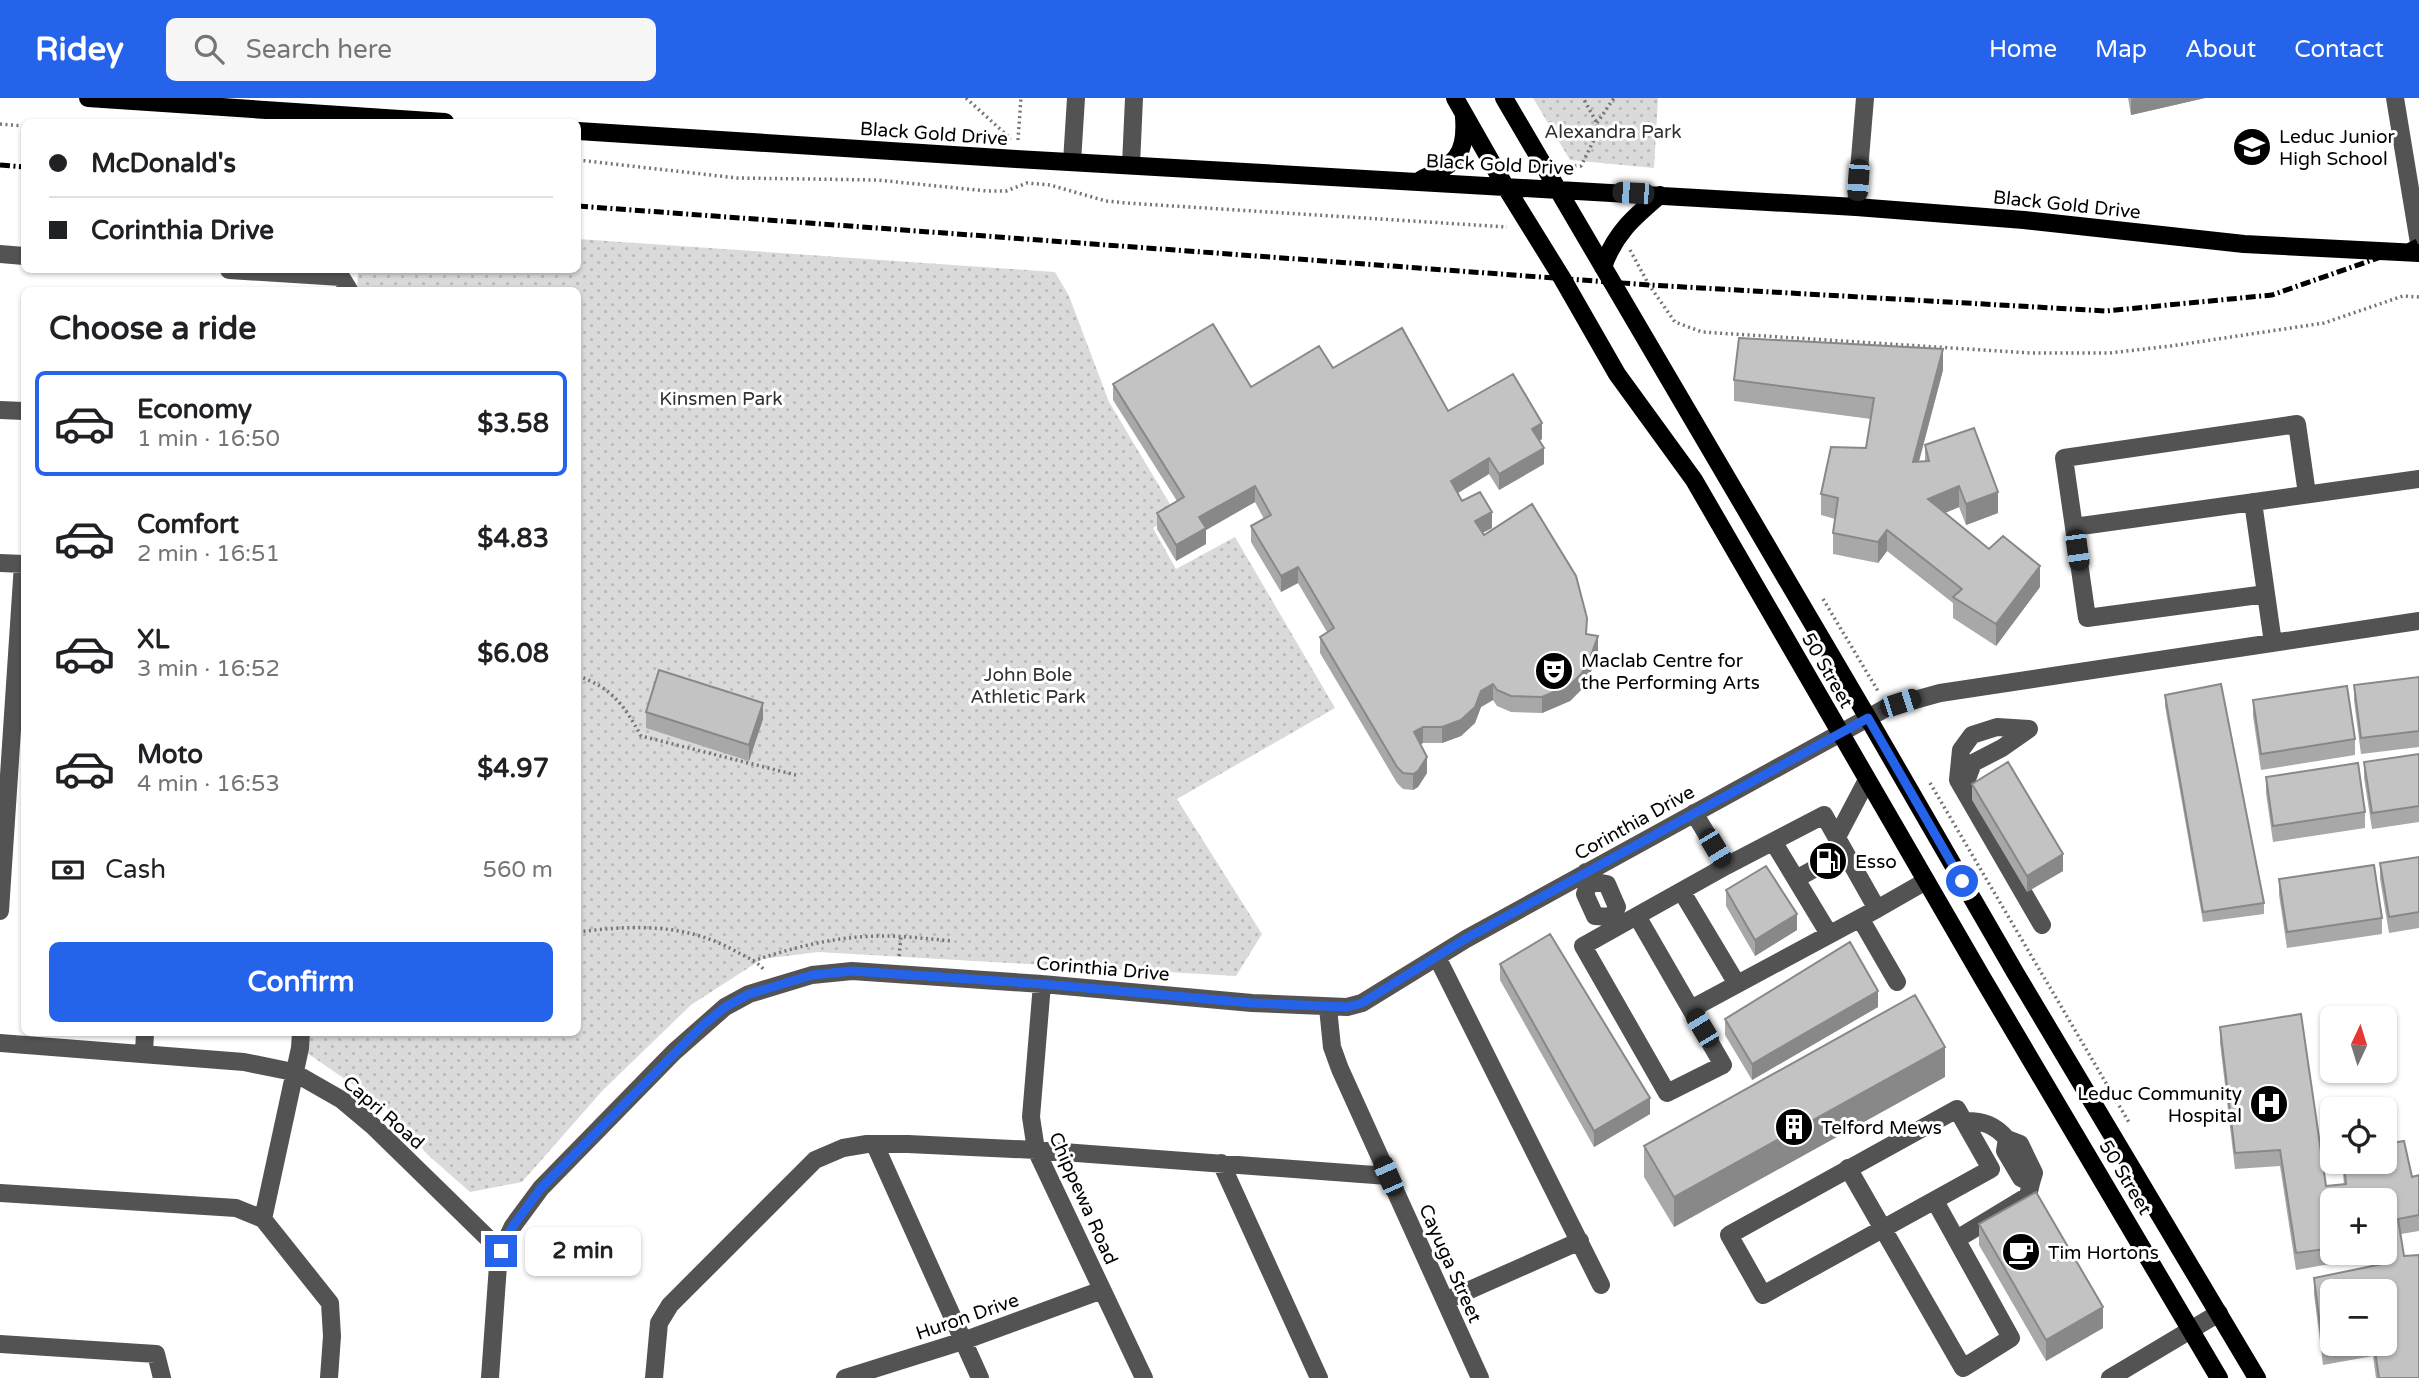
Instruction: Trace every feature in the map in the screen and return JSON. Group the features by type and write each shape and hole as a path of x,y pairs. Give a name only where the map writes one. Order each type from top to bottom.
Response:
{"main road":[{"path":"88,98 400,119"},
{"name":"50 Street","path":"1504,98 2036,1009 2257,1378"},
{"path":"1417,181 1449,166 1459,155 1466,139 1460,106"},
{"name":"50 Street","path":"1460,106 1617,374 1694,480 1926,881 2220,1378"},
{"name":"Black Gold Drive","path":"581,131 1856,207 1954,214 2244,244 2419,253"},
{"path":"1603,267 1623,227 1660,195"}],"street":[{"path":"1072,162 1076,98"},
{"path":"1131,165 1133,98"},
{"path":"1856,207 1865,98"},
{"path":"2395,98 2413,165 2419,243"},
{"path":"0,254 21,256"},
{"path":"277,273 341,277 347,287"},
{"path":"0,410 21,411"},
{"path":"2266,594 2087,618 2064,458 2297,424 2307,494"},
{"path":"2074,527 2419,479"},
{"path":"2253,502 2273,643"},
{"path":"0,563 21,564"},
{"path":"0,912 21,606"},
{"name":"Corinthia Drive","path":"491,1378 498,1265 501,1251 513,1226 541,1188 674,1052 725,1007 749,994 775,984 821,973 852,971 1328,1008 1347,1007 1362,1003 1437,957 1588,877 1694,813 1886,708 1940,693 2419,621"},
{"path":"1964,790 1973,763 2002,748 2029,729 1997,727 1972,735 1961,750 1958,780 2042,925"},
{"path":"1839,849 1867,780"},
{"path":"1694,813 1726,866"},
{"path":"1637,916 1723,1065 1667,1093 1583,946 1615,922 1637,916 1824,815 1839,849 1877,909"},
{"path":"1774,843 1829,934"},
{"path":"1796,880 1814,869"},
{"path":"1588,877 1585,894 1595,916 1615,922"},
{"path":"1690,1009 1926,881"},
{"path":"1682,892 1737,984"},
{"path":"1860,918 1897,982"},
{"path":"1437,957 1601,1284"},
{"name":"Chippewa Road","path":"1042,984 1031,1117 1036,1150 1144,1378"},
{"name":"Cayuga Street","path":"1328,1008 1332,1047 1339,1069 1480,1378"},
{"path":"144,1054 145,1036"},
{"path":"263,1219 300,1036"},
{"name":"Capri Road","path":"0,1043 244,1062 293,1072 342,1100 373,1126 501,1251"},
{"path":"1957,1108 1965,1121 1991,1169 1763,1295 1729,1235 1957,1108"},
{"path":"1957,1238 2028,1196 2032,1183 2021,1178 2004,1151 2007,1139 1999,1129 1990,1124 1965,1121"},
{"path":"874,1144 980,1378"},
{"path":"654,1378 659,1323 670,1305 815,1160 843,1148 874,1144 1036,1150 1388,1176"},
{"path":"1221,1163 1319,1378"},
{"path":"1848,1168 1963,1368 2011,1338 1935,1201"},
{"path":"0,1193 236,1208 263,1219 330,1303 332,1336 329,1378"},
{"path":"1445,1301 1580,1241"},
{"name":"Huron Drive","path":"845,1378 963,1341 1102,1290"},
{"path":"2110,1378 2219,1313"},
{"path":"0,1344 156,1354 162,1378"}],"path":[{"path":"966,98 1018,145"},
{"path":"1583,98 1597,123"},
{"path":"1580,190 1567,166 1581,166 1596,136 1597,123 1615,98"},
{"path":"0,124 21,126"},
{"path":"581,160 737,178 877,180 987,191 1006,191 1027,183 1050,185 1106,201 1126,203 1532,229"},
{"path":"1615,239 1628,246 1648,285 1675,322 1702,332 2030,353 2109,353 2324,323 2403,296 2419,297"},
{"path":"581,677 603,687 621,703 641,736 796,775"},
{"path":"581,932 662,927 695,932 759,964 775,984"},
{"path":"753,961 784,950 856,938 880,936 953,941"}],"green space":[{"name":"Alexandra Park","path":"1533,98 1658,98 1654,168 1570,160"},
{"path":"581,239 1055,272 1069,296 1109,402 1176,514 1153,528 1176,569 1235,537 1335,708 1177,799 1262,934 1236,976 818,952 762,959 691,1005 603,1090 522,1182 470,1192 428,1155 388,1109 300,1048 301,1036 581,1036 581,287 357,287 358,273 581,273"}],"building":[{"path":"1213,324 1251,387 1319,346 1333,368 1402,328 1448,411 1513,374 1542,423 1532,429 1544,448 1499,474 1489,458 1451,481 1462,501 1480,492 1492,512 1475,521 1484,535 1532,504 1576,576 1587,618 1586,634 1598,636 1582,673 1570,685 1542,697 1511,696 1497,690 1493,684 1481,691 1475,707 1461,720 1442,727 1423,727 1414,732 1427,757 1418,771 1413,774 1403,773 1320,637 1334,628 1298,567 1281,576 1251,526 1271,515 1255,486 1199,517 1206,528 1176,545 1157,513 1184,497 1113,384"},
{"path":"1739,338 1943,349 1913,462 1929,461 1925,445 1974,428 1998,492 1966,504 1959,486 1928,499 1989,549 2003,536 2040,566 1996,624 1953,597 1962,589 1887,530 1878,542 1833,533 1838,498 1821,494 1831,447 1866,448 1874,398 1734,380"},
{"path":"659,670 763,703 749,745 646,712"},
{"path":"2419,677 2419,731 2361,738 2354,685"},
{"path":"2221,684 2264,903 2203,912 2165,695"},
{"path":"2347,686 2355,739 2261,754 2253,700"},
{"path":"2419,754 2419,806 2372,813 2364,762"},
{"path":"2008,762 2063,854 2027,876 1972,784"},
{"path":"2358,763 2365,812 2273,826 2266,777"},
{"path":"2419,857 2419,912 2389,917 2380,863"},
{"path":"2374,865 2382,918 2287,932 2279,879"},
{"path":"1766,866 1797,914 1755,940 1726,890"},
{"path":"1550,934 1650,1098 1594,1131 1500,964"},
{"path":"1850,942 1878,991 1752,1064 1725,1019"},
{"path":"1915,995 1945,1047 1674,1197 1644,1146"},
{"name":"Leduc Community Hospital","path":"2301,1014 2320,1145 2320,1174 2324,1174 2326,1186 2346,1184 2345,1174 2397,1174 2397,1142 2404,1141 2412,1177 2419,1175 2419,1215 2398,1219 2404,1256 2419,1255 2419,1378 2379,1378 2376,1356 2397,1356 2397,1279 2320,1279 2320,1325 2314,1278 2377,1265 2397,1265 2397,1188 2320,1188 2320,1250 2296,1253 2280,1150 2235,1153 2220,1027"},
{"path":"2036,1192 2103,1307 2046,1340 1979,1224"}],"tunnel":[{"path":"1814,869 1836,857"}],"railway":[{"path":"0,165 21,167"},
{"path":"581,206 1649,285 2106,311 2272,295 2395,252 2419,240"}],"place":[{"name":"Leduc Junior High School","path":"2252,147"},
{"name":"Maclab Centre for the Performing Arts","path":"1554,671"},
{"name":"Esso","path":"1828,861"},
{"name":"Leduc Community Hospital","path":"2269,1104"},
{"name":"Telford Mews","path":"1794,1127"},
{"name":"Tim Hortons","path":"2021,1252"}],"route":[{"path":"501,1251 513,1226 541,1188 674,1052 725,1007 775,984 829,972 852,971 1042,984 1252,1003 1347,1007 1362,1003 1465,939 1868,718 1962,881"}],"park label":[{"name":"Kinsmen Park","path":"721,398"},
{"name":"John Bole Athletic Park","path":"1028,685"}]}
